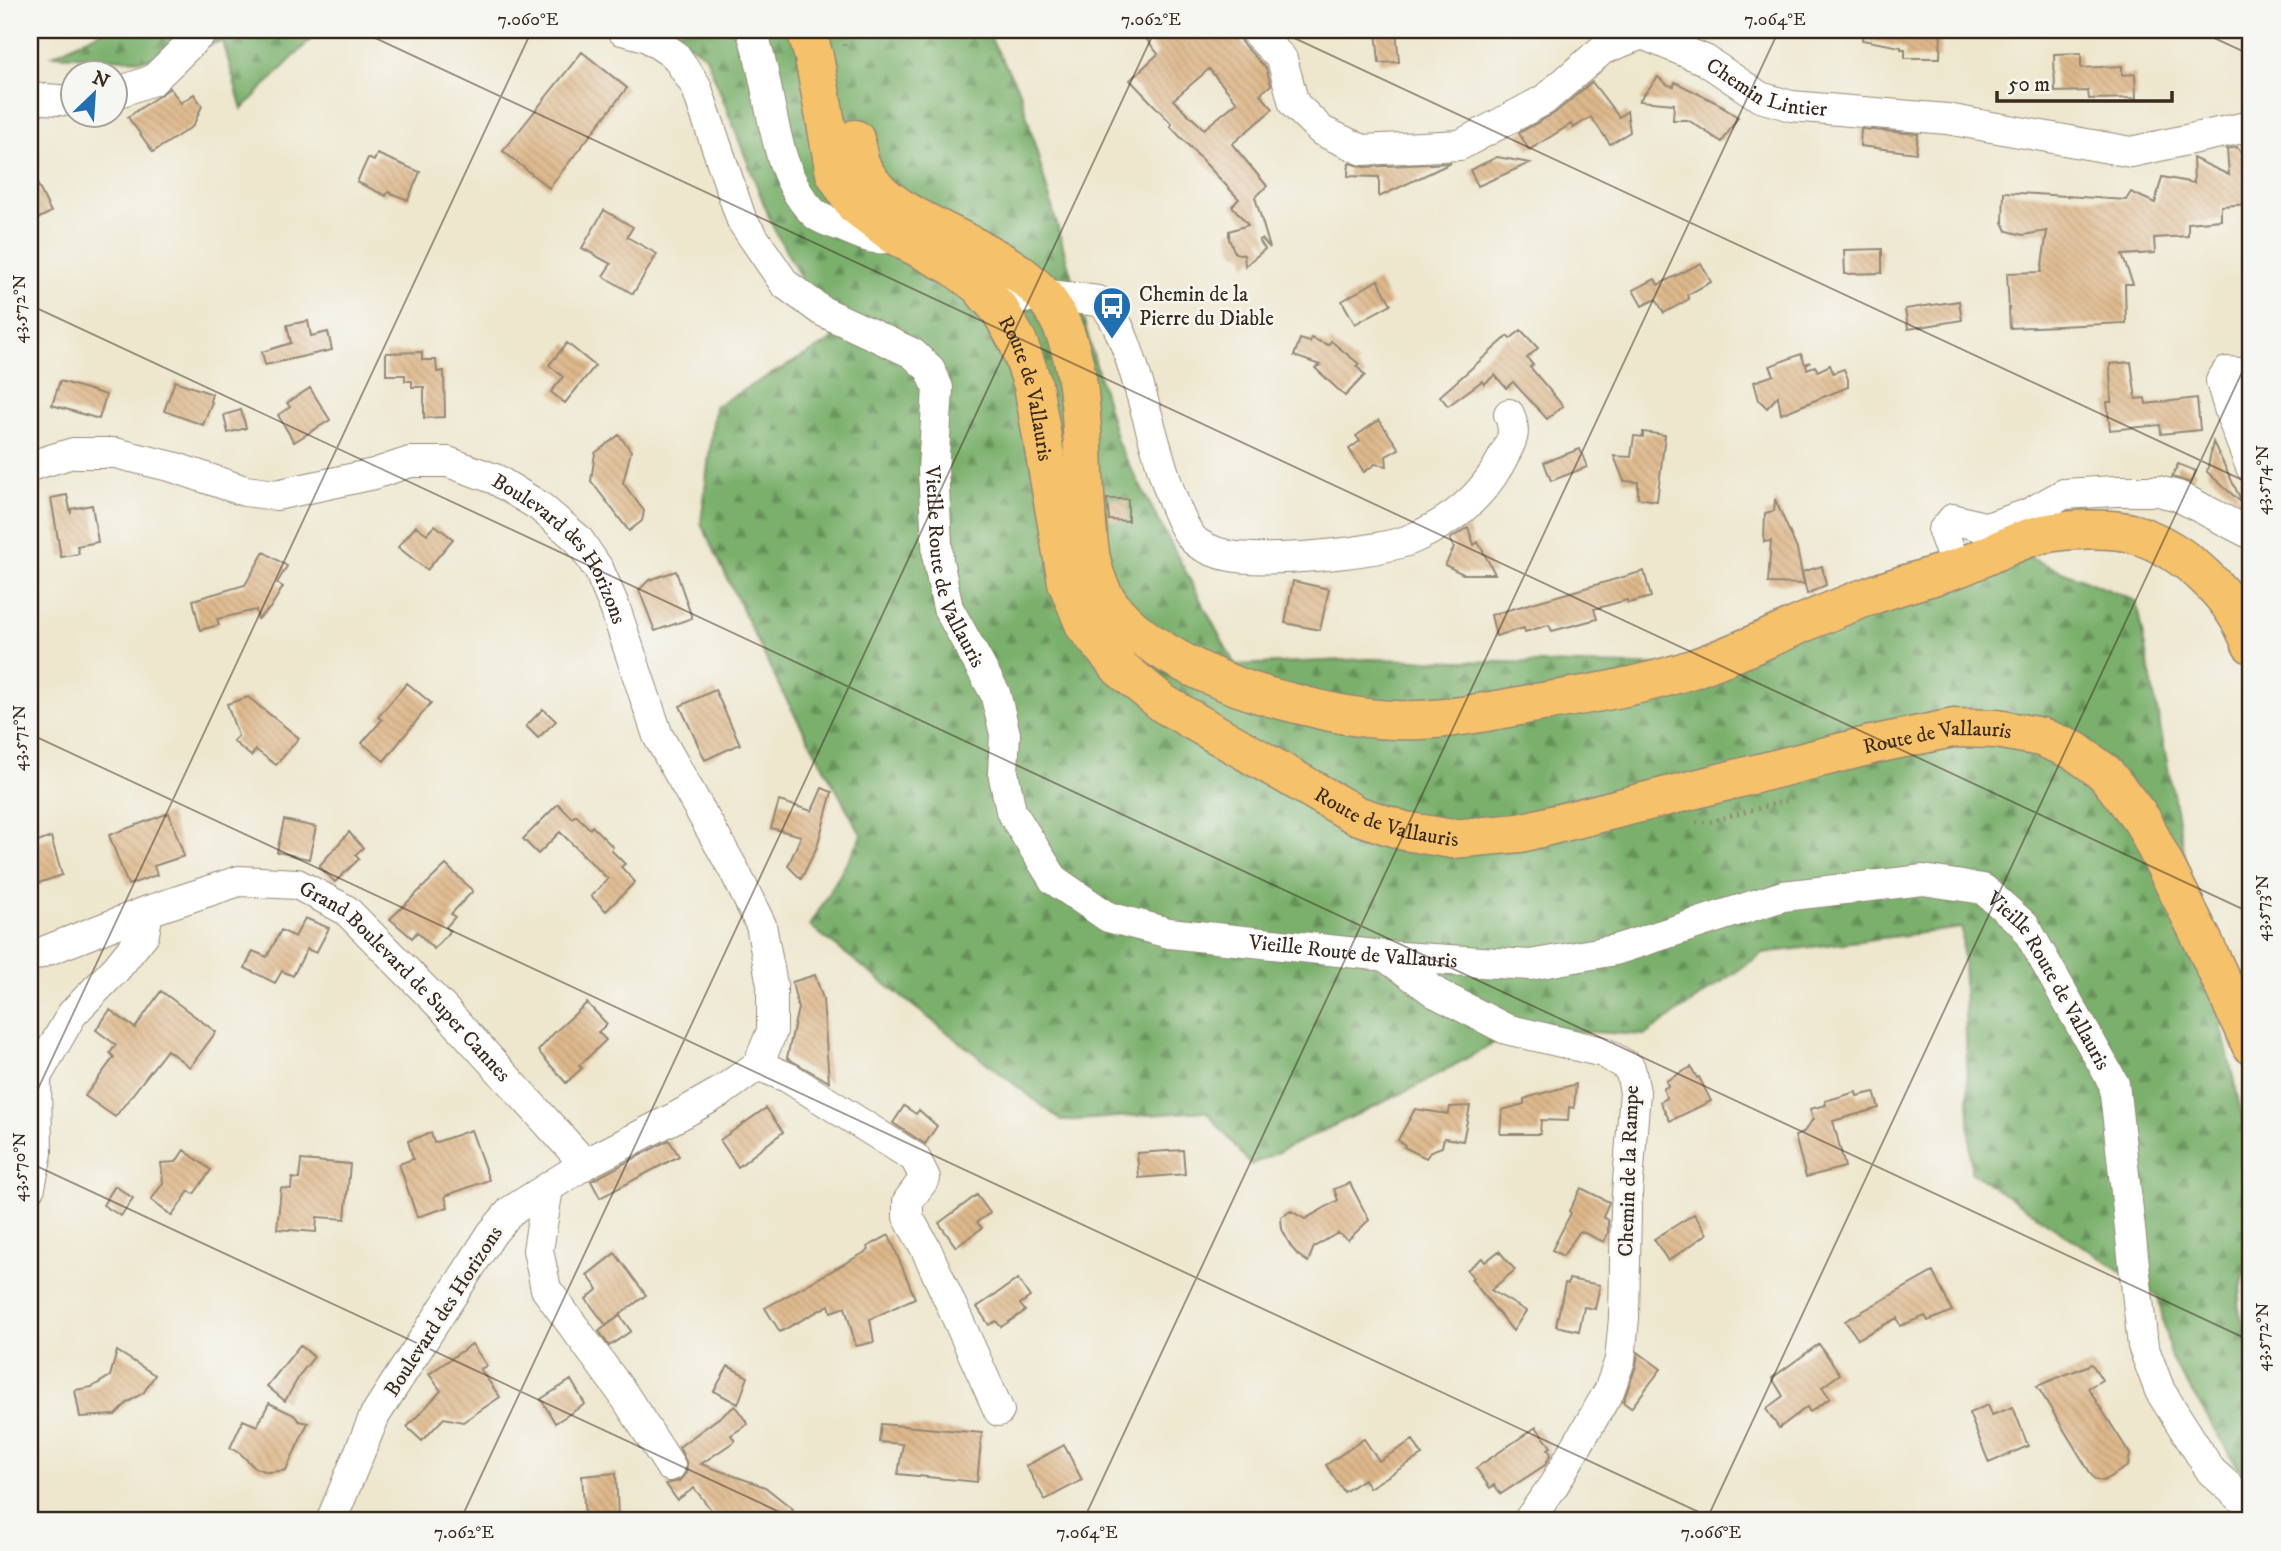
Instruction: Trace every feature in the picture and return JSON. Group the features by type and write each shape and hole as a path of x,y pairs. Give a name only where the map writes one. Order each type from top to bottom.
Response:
{"main road":[{"name":"Route de Vallauris","path":"806,30 814,57 835,173 855,205 896,236 953,266 978,285 1000,310 1017,342 1033,385 1067,582 1085,626 1120,668 1164,704 1356,815 1405,831 1452,839 1520,833 1871,745 1953,728 1997,729 2041,737 2075,751 2105,773 2142,820 2203,941 2251,1045"},
{"name":"Route de Vallauris","path":"831,30 861,168 883,196 1001,260 1030,280 1054,310 1069,343 1079,394 1088,542 1096,579 1110,606 1134,629 1179,660 1244,691 1344,716 1397,720 1452,717 1573,697 1691,670 1869,596 1956,568 2043,534 2089,530 2132,533 2166,549 2199,571 2223,594 2243,621 2251,644"}],"street":[{"path":"130,88 153,80 204,30"},
{"name":"Vieille Route de Vallauris","path":"622,30 646,36 675,55 696,86 742,221 785,284 822,311 912,354 930,369 938,388 933,471 938,560 948,608 995,693 1005,734 1003,772 1011,811 1054,880 1108,917 1169,933 1385,956 1530,965 1615,950 1783,896 1923,880 1983,888 2025,926 2114,1084 2143,1346 2160,1391 2211,1471 2251,1507"},
{"path":"751,30 764,72 784,167 799,194 817,216 878,241 896,236"},
{"name":"Chemin Lintier","path":"1254,30 1282,59 1294,104 1322,131 1363,150 1460,145 1544,100 1603,50 1642,34 1705,60 1760,97 1791,106 1947,119 2131,152 2251,126"},
{"path":"30,98 60,100"},
{"path":"978,285 1006,295 1025,298 1041,294 1105,304 1134,369 1160,462 1184,526 1195,541 1225,555 1263,559 1363,551 1412,539 1443,523 1472,502 1497,468 1510,444 1515,428 1509,414"},
{"path":"2251,389 2241,373 2227,372 2221,381 2251,467"},
{"name":"Boulevard des Horizons","path":"30,466 73,453 115,453 173,467 245,491 276,495 373,474 410,462 448,462 495,479 539,506 578,539 599,570 615,608 658,736 735,872 761,925 772,985 772,1031 758,1065 722,1091 585,1164 511,1212 492,1233 375,1415 331,1521"},
{"path":"1956,568 1943,531 1953,519 1987,528 2028,514 2064,494 2115,491 2158,492 2178,496 2251,534"},
{"name":"Grand Boulevard de Super Cannes","path":"30,957 149,911 239,881 297,884 346,910 444,1009 585,1164"},
{"path":"30,1187 37,1153 36,1077 72,1014 116,969 144,934 149,911"},
{"name":"Chemin de la Rampe","path":"1385,956 1436,993 1506,1029 1603,1052 1630,1068 1635,1092 1626,1207 1624,1318 1620,1360 1609,1391 1553,1486 1528,1521"},
{"path":"758,1065 789,1078 915,1158 925,1178 908,1201 908,1217 926,1249 999,1411"},
{"path":"548,1188 538,1250 546,1289 624,1395 670,1466"}],"path":[{"path":"1684,822 1709,822 1789,800 1799,792"}],"green space":[{"path":"104,30 320,30 242,109 223,41 144,60 53,55"},
{"path":"668,30 986,30 1020,92 1118,444 1235,665 1369,659 1669,666 2020,554 2136,601 2198,924 2251,1155 2251,1239 2238,1305 2251,1353 2251,1483 2246,1480 2171,1358 2158,1296 1971,1172 1962,928 1763,953 1645,1035 1521,1028 1417,1086 1251,1165 1206,1111 1062,1121 810,926 862,836 779,686 701,523 715,406 834,339 773,227 706,56"}],"building":[{"path":"1139,30 1237,30 1241,42 1266,68 1271,85 1260,94 1273,109 1232,144 1267,186 1255,197 1270,248 1262,239 1259,240 1265,249 1245,266 1244,255 1235,253 1229,239 1229,231 1248,225 1232,206 1239,199 1130,80 1158,54","holes":["1209,69 1237,102 1204,129 1173,100"]},
{"path":"1376,30 1396,30 1399,62 1379,63"},
{"path":"1863,30 1941,30 1940,58 1905,58 1905,49 1901,47 1862,40"},
{"path":"582,52 627,88 549,188 503,151"},
{"path":"2081,53 2081,68 2122,66 2122,75 2135,74 2136,98 2089,99 2088,91 2055,92 2054,54"},
{"path":"1658,77 1668,85 1674,86 1675,82 1725,107 1722,107 1738,117 1722,142 1688,120 1673,120 1674,104 1639,101"},
{"path":"1592,82 1619,117 1627,111 1630,132 1610,144 1591,117 1573,128 1571,124 1529,150 1519,133 1555,113"},
{"path":"170,88 181,103 194,94 202,106 193,126 153,152 130,120 130,116"},
{"path":"1861,129 1918,134 1916,153 1860,146"},
{"path":"2237,147 2243,156 2251,156 2251,204 2221,206 2221,220 2188,223 2188,236 2154,238 2155,253 2122,255 2133,284 2125,284 2126,323 2010,328 2007,273 2041,272 2047,231 2023,235 2007,231 2003,222 2004,192 2126,200 2131,192 2155,203 2162,177 2194,183 2193,158 2229,175 2227,149"},
{"path":"377,154 420,172 408,200 388,192 386,196 357,182 368,158 374,161"},
{"path":"1497,157 1530,163 1478,186 1470,170"},
{"path":"1349,163 1364,167 1451,163 1379,197 1379,177 1348,176"},
{"path":"30,169 51,212 30,223"},
{"path":"604,210 633,227 627,237 657,254 633,294 603,276 611,264 582,248"},
{"path":"1882,249 1882,273 1845,274 1844,250"},
{"path":"1701,263 1711,282 1687,295 1689,299 1664,313 1656,299 1642,306 1633,290 1655,279 1658,285"},
{"path":"1378,280 1391,304 1355,324 1342,301"},
{"path":"1959,301 1962,320 1908,329 1905,309"},
{"path":"308,321 311,336 328,332 332,350 265,365 262,352 291,343 287,325"},
{"path":"1521,330 1538,348 1527,358 1533,365 1530,367 1563,406 1547,419 1513,382 1506,388 1495,375 1484,384 1482,381 1448,406 1440,396 1508,336 1510,339"},
{"path":"1311,338 1328,345 1331,341 1359,364 1356,366 1365,375 1345,396 1315,368 1320,365 1294,356 1300,339 1310,342"},
{"path":"567,343 595,366 565,403 551,392 563,377 549,365"},
{"path":"422,352 422,360 436,360 437,372 444,371 445,417 424,418 424,387 412,387 412,381 405,381 405,375 386,375 386,353"},
{"path":"1801,354 1805,364 1810,362 1806,366 1807,369 1815,366 1818,371 1830,365 1833,373 1844,369 1848,387 1781,414 1778,396 1767,408 1759,400 1754,382 1774,375 1770,366"},
{"path":"2131,362 2136,399 2145,398 2146,404 2197,398 2200,430 2161,434 2160,425 2110,430 2107,402 2111,402 2110,364"},
{"path":"60,381 106,395 99,419 52,405"},
{"path":"175,381 212,394 212,402 203,425 164,411"},
{"path":"310,388 330,420 294,442 278,415 290,407 287,403"},
{"path":"241,410 246,428 228,433 224,415"},
{"path":"1379,420 1399,449 1386,456 1387,466 1375,464 1364,472 1349,449 1360,441 1356,436"},
{"path":"1643,432 1665,435 1657,501 1638,498 1638,482 1624,481 1614,456 1631,457 1634,436 1643,437"},
{"path":"619,435 631,451 623,483 644,511 642,521 629,531 591,481 595,453"},
{"path":"2213,442 2243,504 2207,472"},
{"path":"1580,449 1587,467 1551,481 1544,462"},
{"path":"2178,464 2196,471 2191,483 2172,477"},
{"path":"67,495 71,514 71,509 92,505 98,542 77,546 79,554 61,557 51,498"},
{"path":"1107,499 1128,499 1128,521 1109,520"},
{"path":"1775,499 1797,549 1804,584 1768,583 1771,541 1764,542 1765,513 1774,511"},
{"path":"435,525 453,539 427,570 398,547 416,526 427,534"},
{"path":"1468,527 1474,545 1478,542 1495,574 1463,574 1445,565 1454,548 1450,539"},
{"path":"264,552 287,566 277,583 283,587 270,608 258,619 256,610 217,619 219,625 200,630 193,600 245,585"},
{"path":"1822,566 1826,585 1807,594 1802,572"},
{"path":"676,571 692,618 655,631 639,590 649,580"},
{"path":"1644,571 1651,597 1594,609 1597,619 1552,631 1549,625 1525,632 1524,628 1496,636 1491,615"},
{"path":"1293,581 1329,589 1320,630 1285,623"},
{"path":"407,683 431,703 384,761 362,743 382,720 378,717"},
{"path":"715,690 740,744 705,760 680,706"},
{"path":"248,697 299,738 276,765 256,750 251,756 233,741 238,736 227,704"},
{"path":"543,709 556,721 538,738 526,726"},
{"path":"822,788 832,792 817,847 801,879 788,866 801,836 771,828 779,801 812,811"},
{"path":"558,804 572,818 576,815 590,829 592,826 613,847 611,850 625,864 621,867 635,882 606,911 591,896 608,879 560,832 538,854 523,839"},
{"path":"169,813 184,856 154,866 157,875 128,885 109,835"},
{"path":"284,820 316,827 309,859 277,852"},
{"path":"349,832 363,848 355,855 359,859 335,882 319,866"},
{"path":"51,837 62,875 30,886 30,845"},
{"path":"446,865 473,891 451,914 455,917 446,927 450,931 434,949 417,932 412,938 390,919"},
{"path":"305,918 329,928 316,953 307,949 293,976 282,971 275,983 245,968 253,951 267,957 281,930 295,937"},
{"path":"815,975 823,999 829,1082 787,1058 798,1008 792,982"},
{"path":"161,991 216,1032 190,1067 167,1050 115,1117 85,1096 114,1057 110,1053 116,1045 96,1030 110,1010 135,1028"},
{"path":"587,1003 607,1024 598,1032 606,1040 566,1083 538,1051"},
{"path":"1691,1067 1711,1101 1670,1121 1660,1102 1667,1098 1663,1089 1668,1086 1666,1081"},
{"path":"1576,1084 1574,1108 1569,1107 1568,1121 1541,1120 1540,1134 1500,1134 1502,1110 1524,1104 1524,1099"},
{"path":"1856,1092 1857,1096 1874,1092 1879,1108 1833,1121 1845,1167 1806,1177 1795,1136 1803,1133 1813,1119 1810,1109 1826,1105 1825,1101"},
{"path":"904,1106 916,1114 919,1110 937,1126 925,1144 893,1123"},
{"path":"1470,1106 1463,1141 1444,1138 1442,1147 1431,1151 1426,1158 1404,1147 1398,1140 1415,1109 1449,1114 1450,1107"},
{"path":"766,1108 783,1132 738,1167 720,1140"},
{"path":"471,1130 489,1180 445,1196 448,1207 417,1217 399,1164 413,1159 408,1141 431,1133 434,1143"},
{"path":"669,1140 679,1156 600,1198 591,1181"},
{"path":"184,1150 211,1170 194,1194 189,1191 172,1216 151,1200 163,1183 161,1163 176,1162"},
{"path":"1183,1150 1185,1174 1139,1178 1137,1153"},
{"path":"301,1160 350,1164 345,1219 317,1217 316,1232 277,1229 281,1188 291,1189 292,1178 299,1179"},
{"path":"1350,1183 1369,1220 1348,1240 1338,1233 1314,1247 1308,1262 1291,1247 1282,1229 1281,1217 1291,1211 1305,1219 1338,1200 1334,1189"},
{"path":"115,1186 133,1198 121,1216 103,1205"},
{"path":"1581,1188 1609,1202 1603,1217 1608,1220 1608,1233 1604,1242 1580,1231 1563,1256 1552,1250"},
{"path":"977,1195 990,1213 977,1222 982,1228 956,1247 939,1223"},
{"path":"1694,1214 1707,1234 1668,1261 1654,1239"},
{"path":"889,1235 915,1298 870,1319 874,1342 856,1346 845,1307 831,1312 829,1305 780,1332 765,1308 869,1250 867,1247"},
{"path":"1499,1251 1515,1270 1491,1290 1526,1311 1513,1331 1471,1279 1473,1277 1467,1270 1482,1258 1485,1262"},
{"path":"615,1253 646,1295 606,1325 586,1299 598,1289 587,1275"},
{"path":"1933,1272 1952,1311 1928,1321 1925,1316 1900,1326 1897,1318 1858,1339 1845,1321"},
{"path":"1018,1279 1030,1297 1020,1304 1025,1311 1001,1327 996,1321 989,1325 977,1307"},
{"path":"1569,1279 1600,1285 1595,1309 1584,1307 1579,1331 1556,1326 1565,1283 1568,1284"},
{"path":"620,1316 631,1331 609,1346 599,1331"},
{"path":"472,1344 487,1366 480,1369 500,1397 463,1422 444,1418 422,1441 407,1427 441,1391 429,1374"},
{"path":"1819,1344 1840,1374 1822,1387 1830,1398 1810,1412 1807,1407 1779,1428 1766,1409 1783,1396 1772,1378"},
{"path":"300,1345 314,1357 285,1401 267,1386"},
{"path":"117,1351 155,1375 144,1392 115,1415 80,1417 75,1390 92,1387 110,1376"},
{"path":"1638,1352 1661,1369 1631,1408 1623,1402 1636,1366"},
{"path":"2092,1364 2102,1380 2088,1388 2130,1454 2128,1466 2103,1481 2094,1479 2037,1386"},
{"path":"728,1366 748,1377 738,1404 714,1391"},
{"path":"571,1380 585,1404 555,1423 541,1399"},
{"path":"269,1403 294,1415 299,1421 308,1423 286,1470 268,1472 255,1468 240,1453 230,1448 243,1420 257,1426"},
{"path":"1988,1405 1992,1415 2013,1407 2028,1446 1989,1463 1969,1413"},
{"path":"735,1406 748,1424 731,1435 735,1441 701,1464 765,1487 793,1509 787,1521 720,1521 694,1488 677,1500 666,1484 679,1481 686,1473 687,1464 679,1447"},
{"path":"881,1424 982,1433 977,1482 898,1474 903,1444 879,1442"},
{"path":"1536,1427 1551,1447 1548,1449 1551,1454 1545,1465 1501,1494 1494,1485 1490,1488 1476,1468"},
{"path":"1364,1439 1379,1461 1413,1440 1422,1455 1369,1488 1364,1479 1344,1492 1326,1465"},
{"path":"1064,1445 1082,1480 1045,1500 1026,1466"},
{"path":"616,1473 618,1516 585,1518 582,1476"}],"place":[{"name":"Chemin de la Pierre du Diable","path":"1112,340"}]}
